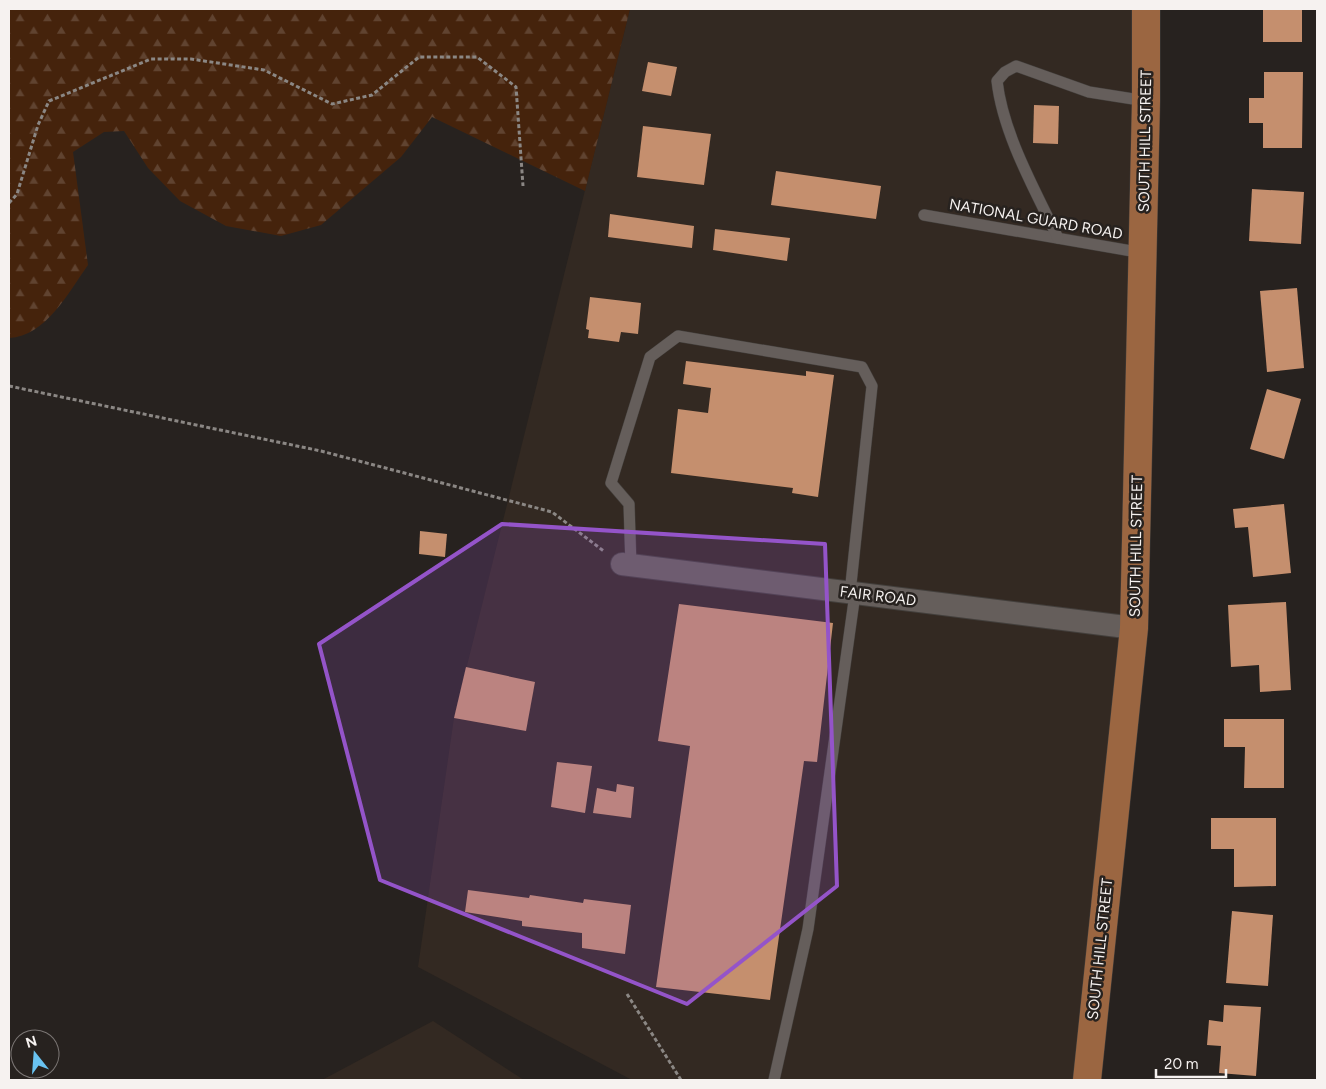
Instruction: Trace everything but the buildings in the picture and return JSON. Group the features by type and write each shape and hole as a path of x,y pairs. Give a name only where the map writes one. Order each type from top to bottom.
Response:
{"main road":[{"name":"SOUTH HILL STREET","path":"1086,1080 1134,628 1146,101 1146,9"}],"street":[{"name":"FAIR ROAD","path":"626,565 1134,628"}],"lane":[{"path":"1058,238 1019,155 998,97 997,81 1005,72 1016,66 1089,92 1146,101"},
{"name":"NATIONAL GUARD ROAD","path":"924,215 1143,253"},
{"path":"626,565 629,504 612,483 650,358 678,336 862,367 872,386 852,593 808,929 774,1080"}],"path":[{"path":"9,203 17,194 38,125 49,101 151,59 192,59 264,70 332,104 372,95 419,57 477,57 516,87 523,186"},
{"path":"9,386 321,452 552,512 626,565"},
{"path":"627,994 681,1080"}],"highlighted area":[{"path":"502,524 825,544 837,886 687,1004 380,880 319,644"}],"shaded area":[{"path":"630,9 1135,9 1127,596 1075,1080 632,1080 418,967 454,718"},
{"path":"433,1021 524,1080 322,1080"}],"green space":[{"path":"9,9 630,9 585,191 432,117 401,157 321,225 281,236 226,226 180,201 148,168 124,131 104,132 73,152 88,265 64,300 45,321 34,330 9,338"}]}
